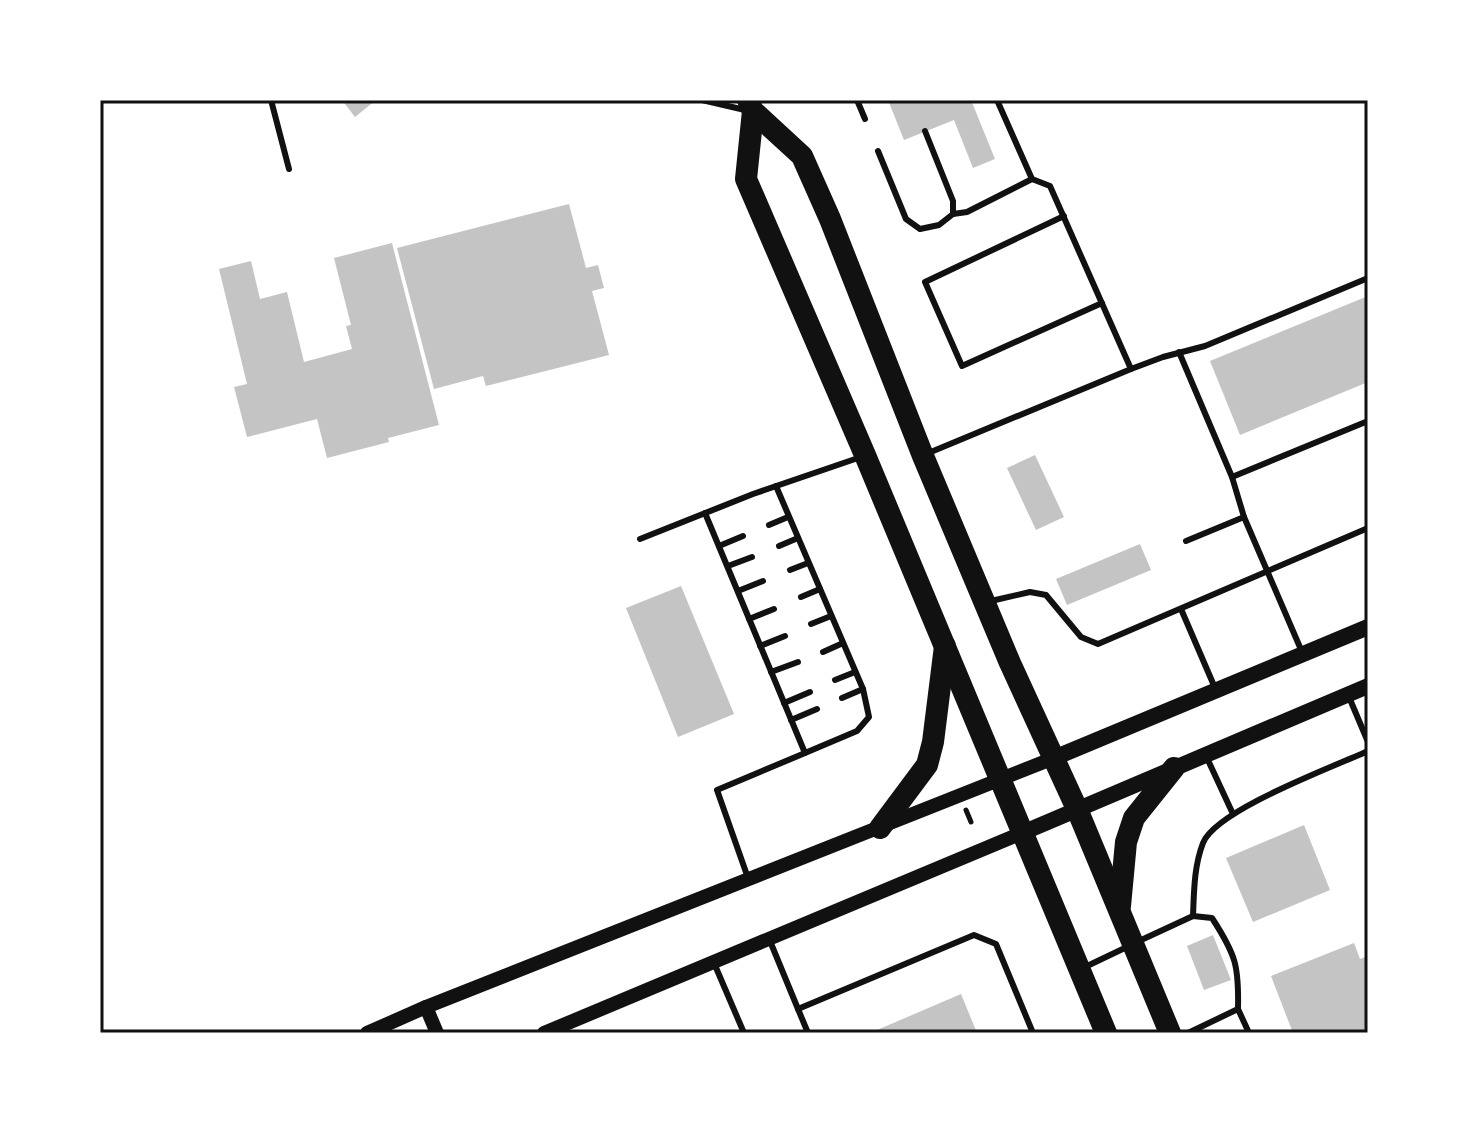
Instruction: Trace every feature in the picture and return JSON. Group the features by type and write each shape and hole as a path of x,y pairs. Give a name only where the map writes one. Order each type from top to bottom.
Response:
{"highway":[{"path":"750,106 746,179 865,455 1106,1033"},
{"path":"750,106 802,156 830,219 923,456 1077,809 1170,1033"},
{"path":"880,828 927,765 933,742 945,645"},
{"path":"1120,912 1126,842 1131,826 1174,768"}],"main road":[{"path":"1054,758 1368,627"},
{"path":"1022,833 1368,686"}],"street":[{"path":"367,1033 1054,758"},
{"path":"544,1033 1022,833"},
{"path":"426,1007 437,1033"}],"lane":[{"path":"271,100 289,169"},
{"path":"702,100 750,106"},
{"path":"857,100 865,119"},
{"path":"997,100 1032,179 1050,186 1131,369"},
{"path":"925,131 953,201 953,214"},
{"path":"878,151 906,219 920,229 939,225 953,214 967,212 1032,179"},
{"path":"1064,216 925,282 937,310 962,366 1102,303"},
{"path":"923,456 1131,369 1205,346 1368,278"},
{"path":"1179,352 1232,477 1244,517 1304,655"},
{"path":"1232,477 1368,421"},
{"path":"640,539 865,455"},
{"path":"748,880 717,790 857,731 869,717 863,689 776,486"},
{"path":"705,513 805,753"},
{"path":"769,525 788,517"},
{"path":"1186,541 1244,517"},
{"path":"985,603 1030,592 1046,595 1081,637 1098,644 1368,528"},
{"path":"719,546 743,536"},
{"path":"779,546 798,538"},
{"path":"728,566 752,557"},
{"path":"790,570 808,563"},
{"path":"738,591 763,581"},
{"path":"801,597 820,589"},
{"path":"749,619 774,609"},
{"path":"1181,609 1217,691"},
{"path":"811,624 831,616"},
{"path":"760,646 785,636"},
{"path":"823,652 843,643"},
{"path":"771,672 798,662"},
{"path":"835,680 855,672"},
{"path":"842,698 863,689"},
{"path":"784,703 810,692"},
{"path":"1348,694 1368,742"},
{"path":"791,720 817,709"},
{"path":"1193,916 1195,875 1203,841 1215,827 1233,814 1368,751"},
{"path":"1205,755 1233,814"},
{"path":"1079,970 1193,916 1212,918 1227,941 1239,972 1238,1009 1249,1033"},
{"path":"798,1009 974,935 996,944 1033,1033"},
{"path":"768,939 808,1033"},
{"path":"714,962 744,1033"},
{"path":"1188,1033 1238,1009"}],"building":[{"path":"342,100 376,100 355,117"},
{"path":"888,100 971,100 995,159 973,168 954,120 904,140"},
{"path":"569,204 586,268 598,265 604,288 592,291 609,355 486,386 483,376 434,389 397,248"},
{"path":"392,243 439,425 327,458 317,419 247,437 234,387 247,384 219,269 251,261 260,299 287,292 304,362 352,349 346,326 351,325 334,258"},
{"path":"1368,296 1368,382 1240,435 1210,361"},
{"path":"1035,455 1064,517 1036,530 1007,468"},
{"path":"1140,544 1151,570 1067,605 1056,579"},
{"path":"681,586 734,714 678,737 626,608"},
{"path":"1304,825 1330,890 1253,922 1226,858"},
{"path":"1213,935 1231,980 1204,990 1187,946"},
{"path":"1354,943 1360,959 1368,956 1368,1033 1293,1033 1271,976"},
{"path":"961,994 977,1033 870,1033"}]}
